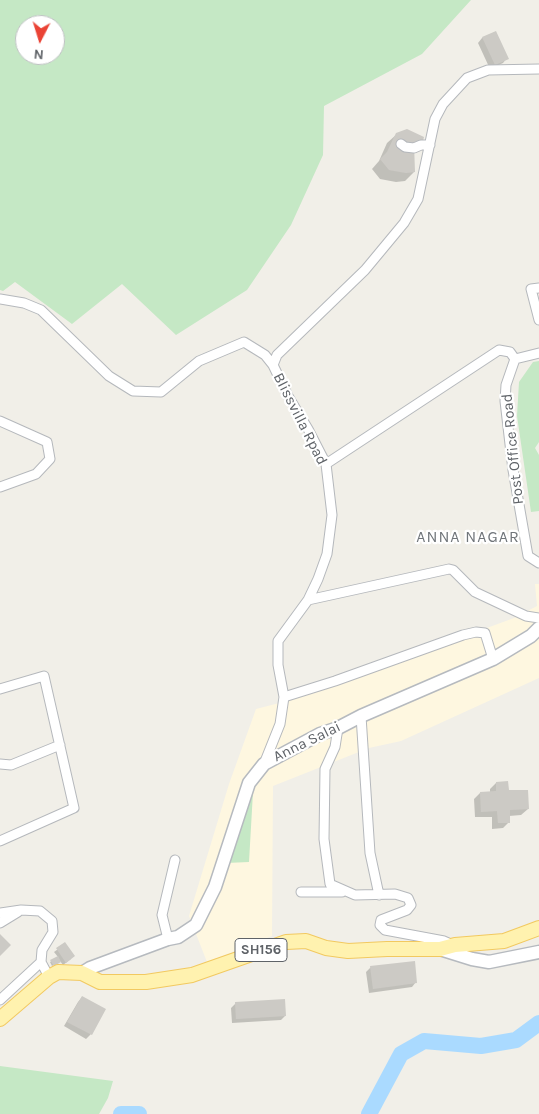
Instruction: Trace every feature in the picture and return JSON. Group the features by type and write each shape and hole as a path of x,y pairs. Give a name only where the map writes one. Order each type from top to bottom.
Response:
{"main road":[{"name":"SH156","path":"49,977 58,972 82,973 100,982 146,982 192,975 286,942 306,940 326,948 348,951 440,949 504,941 539,928"},
{"path":"0,1019 49,977"}],"street":[{"name":"Blissvilla Rpad","path":"264,764 280,724 284,697 278,665 278,641 308,600 327,554 332,515 326,464 273,365 277,356 365,270 404,223 418,199 435,119 443,104 467,78 488,70 539,69"},
{"path":"401,144 405,147 414,148 421,145 430,145"},
{"path":"539,288 531,289 539,320"},
{"path":"0,299 24,303 41,310 109,376 133,391 161,392 199,361 244,342 265,354 273,365"},
{"path":"326,464 499,350 510,352 515,359 539,353"},
{"name":"Post Office Road","path":"515,359 506,385 505,401 514,478 528,556 539,563"},
{"path":"0,421 47,442 50,459 36,474 0,487"},
{"path":"308,600 449,569 453,570 475,592 526,616 539,618"},
{"name":"Anna Salai","path":"82,973 90,968 168,939 178,938 196,925 214,887 249,783 264,764 320,734 338,728 361,716 493,659 531,636 539,628"},
{"path":"284,697 476,632 485,633 493,659"},
{"path":"0,689 44,676 74,808 0,841"},
{"path":"361,716 370,853 379,895"},
{"path":"338,728 335,747 325,769 324,839 330,884 345,892"},
{"path":"0,764 11,765 60,745"},
{"path":"168,939 162,915 176,860"},
{"path":"301,892 395,894 408,898 411,905 407,910 381,920 380,924 385,930 444,941 455,946"},
{"path":"0,923 20,910"},
{"path":"0,913 20,910 40,911 52,921 53,932 42,950 41,962 49,977"},
{"path":"440,949 489,962 539,952"},
{"path":"0,1000 41,962"}],"shaded area":[{"path":"535,584 539,584 539,678 401,741 369,748 273,786 272,936 207,962 189,916 229,784 256,709 291,700 514,618 537,606"}],"green space":[{"path":"0,0 471,0 422,54 324,106 323,155 291,225 247,290 176,335 122,284 72,324 15,282 3,291 0,290"},
{"path":"539,361 539,442 535,448 539,455 539,511 531,512 517,416 519,382 533,362"},
{"path":"253,792 249,862 226,863"},
{"path":"0,1066 113,1081 108,1098 99,1114 0,1114"}],"building":[{"path":"496,31 509,59 495,65 482,37"},
{"path":"407,129 424,137 423,141 414,144 415,172 406,173 389,170 380,159 387,152 396,133"},
{"path":"508,781 509,790 528,790 529,809 510,810 510,823 498,823 497,811 481,812 480,792 496,791 496,782"},
{"path":"0,934 11,945 0,956"},
{"path":"65,942 75,956 66,963 56,948"},
{"path":"58,956 61,962 54,966 50,960"},
{"path":"415,961 417,983 373,989 370,966"},
{"path":"82,996 106,1009 92,1035 67,1022"},
{"path":"285,999 286,1016 236,1019 235,1002"}],"waterway":[{"path":"369,1114 401,1054 424,1041 481,1046 516,1040 539,1023"},
{"path":"121,1114 139,1114"}],"district":[{"name":"ANNA NAGAR","path":"468,537"}]}
